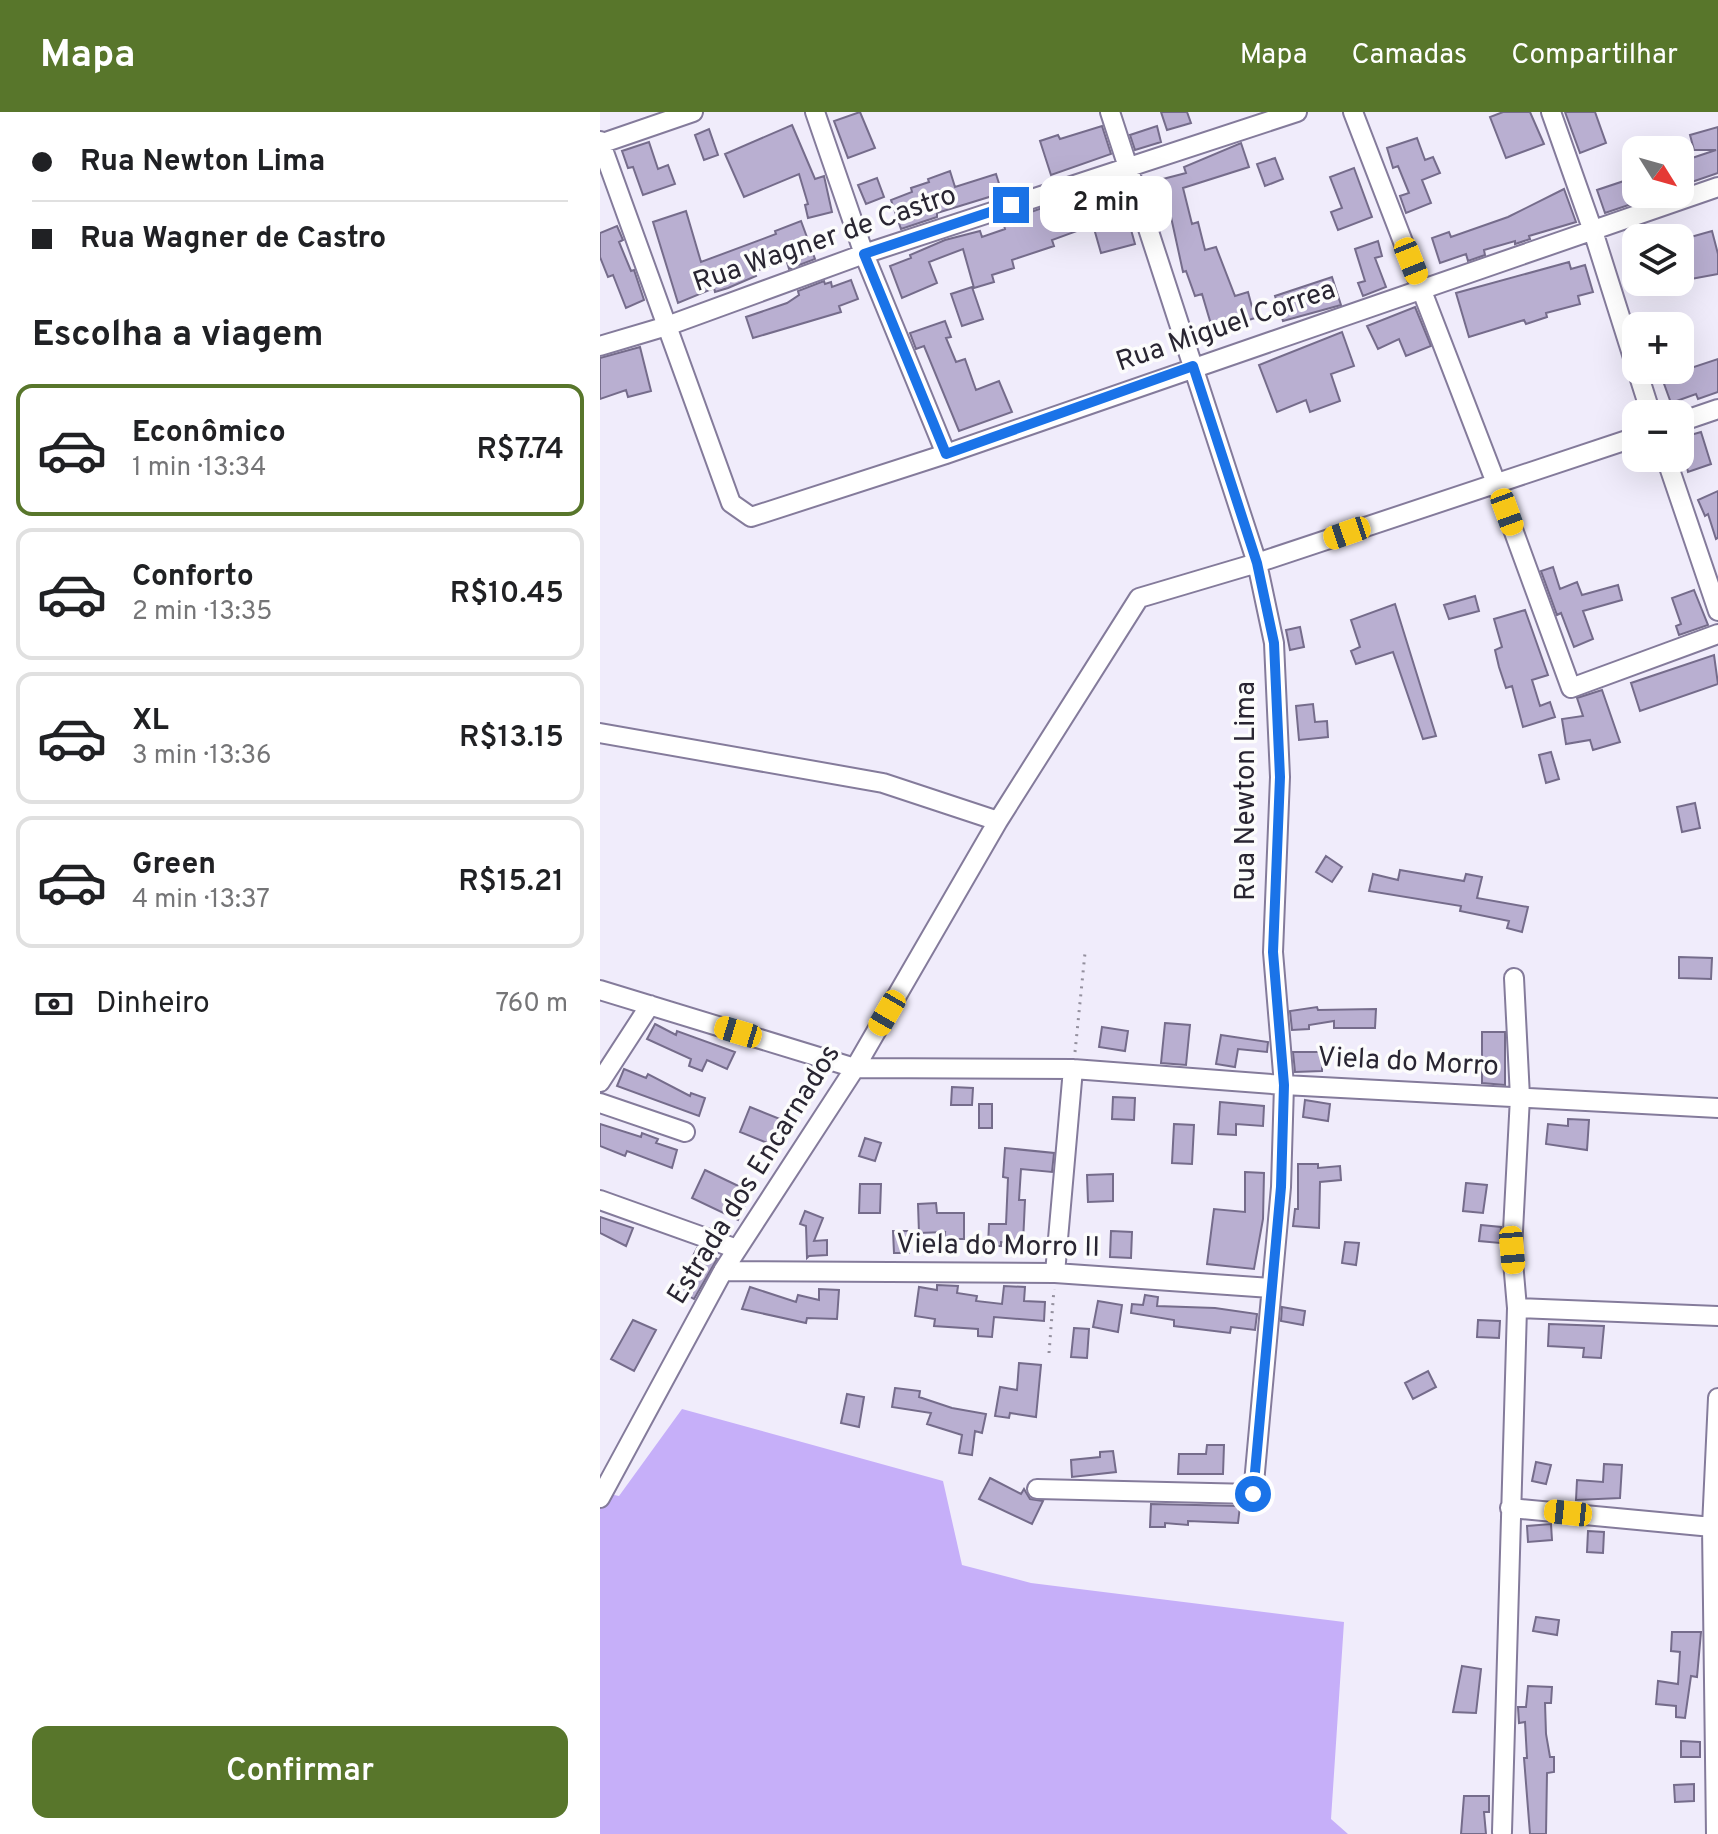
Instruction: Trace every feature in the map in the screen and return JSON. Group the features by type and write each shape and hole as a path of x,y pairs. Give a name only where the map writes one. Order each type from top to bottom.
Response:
{"street":[{"path":"667,326 600,143 693,112"},
{"path":"815,112 864,254 946,454"},
{"name":"Rua Newton Lima","path":"1037,1489 1253,1494 1281,1187 1284,1085 1273,952 1280,777 1275,658 1257,563 1110,112"},
{"name":"Rua Wagner de Castro","path":"600,346 667,326 864,254 1297,112"},
{"path":"1353,112 1423,290 1571,688 1718,634"},
{"path":"1551,112 1622,323"},
{"name":"Rua Miguel Correa","path":"667,326 731,503 751,517 946,454 1193,366 1718,187"},
{"path":"1694,417 1718,409"},
{"path":"1257,563 1622,442"},
{"path":"1671,472 1718,611"},
{"name":"Estrada dos Encarnados","path":"600,1498 723,1271 855,1068 998,821 1139,598 1257,563"},
{"path":"600,733 883,783 998,821"},
{"path":"1502,1832 1517,1308 1512,1250 1520,1097 1514,978"},
{"name":"Viela do Morro","path":"600,990 855,1068 1073,1069 1284,1085 1718,1108"},
{"path":"600,1082 650,1005"},
{"path":"1055,1273 1073,1069"},
{"path":"600,1103 685,1132"},
{"path":"600,1200 737,1249"},
{"name":"Viela do Morro II","path":"723,1271 1055,1273 1271,1288"},
{"path":"1517,1308 1718,1316"},
{"path":"1716,1834 1712,1527 1718,1398"},
{"path":"1510,1508 1712,1527"}],"path":[{"path":"1073,1069 1085,953"},
{"path":"1049,1353 1055,1273"}],"shaded area":[{"path":"682,1409 943,1481 962,1565 1031,1583 1344,1622 1331,1819 1348,1834 600,1834 600,1492 619,1496"}],"building":[{"path":"860,112 875,148 848,158 834,121"},
{"path":"1161,112 1187,112 1191,123 1167,130"},
{"path":"1503,112 1530,112 1544,144 1506,158 1490,117"},
{"path":"1565,112 1595,112 1606,143 1580,153"},
{"path":"792,125 815,179 824,176 832,212 808,218 805,205 808,204 799,174 744,197 725,154"},
{"path":"1102,126 1111,154 1051,175 1040,141 1058,135 1060,139"},
{"path":"1157,126 1161,142 1135,150 1130,135"},
{"path":"1718,127 1718,173 1694,181 1694,157 1716,150 1694,150 1694,136 1690,135"},
{"path":"709,129 718,155 704,160 695,135"},
{"path":"1417,138 1425,160 1433,157 1440,173 1422,180 1431,203 1406,213 1400,196 1409,193 1398,166 1393,168 1387,148"},
{"path":"649,142 658,169 668,165 675,184 643,195 633,167 628,168 622,151"},
{"path":"1241,143 1249,167 1183,188 1192,224 1198,222 1205,250 1216,247 1235,296 1248,292 1255,318 1213,331 1202,294 1195,296 1186,271 1183,272 1166,194 1163,195 1159,180 1186,173 1184,167"},
{"path":"1275,158 1283,179 1265,186 1257,164"},
{"path":"1354,168 1372,217 1338,230 1331,212 1342,208 1330,177"},
{"path":"950,171 955,187 996,174 1002,193 937,213 937,217 901,229 891,200 912,192 911,188 929,182 928,179"},
{"path":"877,178 884,197 866,204 858,185"},
{"path":"1622,182 1622,207 1605,213 1597,190"},
{"path":"1118,183 1135,244 1101,253 1093,225 1052,240 1054,246 1012,260 1014,268 992,275 994,282 974,288 963,249 929,262 937,283 902,298 890,266 911,258 910,255 945,240 980,231 982,237 1005,229 1003,222 1042,208 1045,216"},
{"path":"1564,189 1576,222 1529,236 1530,239 1515,244 1515,241 1484,250 1485,255 1468,261 1466,254 1440,263 1432,238 1449,232 1451,237 1508,217"},
{"path":"686,211 701,262 776,234 775,231 801,221 815,259 789,269 786,259 754,272 756,276 728,288 715,292 714,288 678,303 653,222"},
{"path":"617,226 623,240 619,242 631,271 634,270 644,300 626,308 613,275 608,277 600,257 600,233"},
{"path":"1712,231 1718,254 1718,274 1694,278 1694,236"},
{"path":"1378,241 1382,256 1375,258 1386,287 1363,296 1358,283 1365,281 1355,249"},
{"path":"1569,262 1571,269 1585,265 1593,292 1578,296 1580,304 1546,313 1547,317 1526,324 1524,320 1469,337 1456,293"},
{"path":"1332,277 1341,305 1283,321 1275,296"},
{"path":"851,280 858,299 839,306 841,312 753,338 746,317 787,303 799,295 798,291 824,281 825,284 831,282 832,287"},
{"path":"972,287 983,319 962,326 951,294"},
{"path":"1415,307 1431,346 1406,356 1399,339 1378,349 1367,326"},
{"path":"945,321 951,337 946,338 956,362 965,359 976,390 999,381 1012,412 959,431 924,346 916,349 910,333"},
{"path":"1342,332 1354,366 1331,374 1340,401 1310,412 1306,400 1277,412 1259,365"},
{"path":"640,347 651,391 628,397 626,390 600,399 600,358"},
{"path":"1718,359 1718,392 1698,399 1696,394 1670,400 1664,384 1694,384 1694,367"},
{"path":"1701,432 1711,464 1694,470 1694,434"},
{"path":"1718,491 1716,539 1708,514 1705,516 1698,500"},
{"path":"1553,567 1560,589 1577,582 1582,595 1618,585 1622,600 1583,611 1593,639 1574,647 1561,613 1557,615 1541,571"},
{"path":"1694,590 1708,625 1679,635 1676,626 1681,624 1672,598"},
{"path":"1475,596 1479,611 1449,619 1444,605"},
{"path":"1395,604 1436,736 1423,739 1393,652 1356,664 1351,651 1360,647 1351,620"},
{"path":"1525,610 1548,675 1532,680 1540,706 1550,702 1555,717 1523,727 1512,686 1506,688 1499,667 1495,650 1502,647 1494,619"},
{"path":"1300,627 1304,647 1290,650 1286,630"},
{"path":"1714,655 1718,684 1640,711 1631,683"},
{"path":"1602,690 1620,742 1593,750 1590,740 1566,744 1562,719 1583,716 1577,698"},
{"path":"1313,704 1315,722 1327,721 1328,737 1299,740 1296,706"},
{"path":"1551,752 1559,779 1546,783 1539,755"},
{"path":"1695,803 1700,828 1682,832 1677,807"},
{"path":"1326,856 1342,867 1332,882 1316,872"},
{"path":"1400,870 1464,881 1466,874 1482,877 1477,898 1528,907 1522,932 1507,928 1509,921 1460,911 1461,906 1369,891 1373,874 1398,880"},
{"path":"1679,957 1712,958 1711,979 1679,978"},
{"path":"1317,1007 1318,1010 1376,1009 1375,1028 1334,1028 1334,1021 1309,1025 1309,1029 1292,1030 1290,1011"},
{"path":"1165,1023 1190,1025 1186,1065 1161,1063"},
{"path":"655,1024 676,1035 677,1031 735,1052 727,1069 707,1060 702,1071 689,1066 691,1059 647,1039"},
{"path":"1102,1027 1128,1031 1125,1051 1099,1047"},
{"path":"1482,1032 1505,1032 1505,1085 1482,1083"},
{"path":"1221,1035 1268,1042 1267,1052 1238,1049 1235,1067 1216,1064"},
{"path":"1293,1052 1322,1052 1322,1071 1295,1072"},
{"path":"624,1069 646,1078 648,1074 690,1096 691,1093 705,1098 699,1116 617,1086"},
{"path":"952,1087 973,1088 972,1105 951,1105"},
{"path":"1113,1097 1135,1098 1134,1120 1112,1119"},
{"path":"1305,1100 1330,1104 1328,1121 1303,1117"},
{"path":"1220,1102 1264,1106 1263,1126 1236,1124 1236,1135 1218,1134"},
{"path":"979,1104 992,1104 992,1128 979,1128"},
{"path":"750,1107 790,1123 780,1148 740,1132"},
{"path":"1568,1119 1589,1120 1587,1150 1546,1144 1548,1124 1568,1126"},
{"path":"600,1124 641,1137 642,1133 658,1139 656,1143 677,1150 672,1168 627,1151 625,1156 600,1146"},
{"path":"1174,1124 1194,1125 1192,1164 1172,1163"},
{"path":"865,1138 881,1143 875,1161 859,1156"},
{"path":"1005,1148 1054,1153 1052,1172 1021,1169 1019,1200 1025,1200 1023,1243 1001,1242 1001,1246 988,1246 989,1224 1006,1224 1008,1178 1003,1177"},
{"path":"1298,1164 1318,1164 1318,1168 1340,1166 1341,1180 1320,1182 1319,1228 1293,1226 1295,1209 1298,1209"},
{"path":"705,1170 751,1192 738,1220 692,1198"},
{"path":"1245,1172 1264,1173 1263,1219 1254,1269 1207,1264 1214,1209 1245,1212"},
{"path":"1113,1174 1113,1201 1088,1202 1087,1175"},
{"path":"1466,1183 1487,1185 1483,1213 1463,1211"},
{"path":"860,1184 881,1184 880,1213 859,1213"},
{"path":"936,1203 937,1213 964,1213 964,1239 944,1239 945,1232 919,1233 918,1204"},
{"path":"805,1211 823,1218 814,1241 827,1240 827,1255 807,1258 806,1226 800,1224"},
{"path":"600,1217 633,1228 626,1246 600,1233"},
{"path":"1481,1225 1501,1227 1500,1243 1479,1241"},
{"path":"893,1231 908,1231 909,1253 894,1253"},
{"path":"1111,1231 1132,1232 1131,1258 1110,1257"},
{"path":"1345,1242 1359,1243 1356,1265 1342,1263"},
{"path":"697,1248 717,1259 694,1299 676,1289"},
{"path":"937,1285 958,1286 957,1293 977,1296 976,1301 1002,1304 1004,1286 1025,1287 1024,1301 1045,1302 1044,1321 994,1317 992,1337 978,1336 978,1329 934,1326 935,1319 915,1316 919,1287 937,1290"},
{"path":"750,1287 796,1302 798,1295 819,1300 819,1289 839,1290 837,1319 807,1318 806,1323 742,1309"},
{"path":"1145,1295 1158,1297 1157,1306 1215,1308 1257,1314 1255,1330 1231,1327 1230,1333 1174,1326 1174,1320 1131,1313 1132,1304 1143,1305"},
{"path":"1098,1301 1122,1305 1118,1332 1093,1327"},
{"path":"1282,1307 1305,1311 1303,1325 1281,1321"},
{"path":"633,1320 656,1330 634,1371 611,1359"},
{"path":"1478,1320 1500,1321 1499,1338 1477,1337"},
{"path":"1549,1324 1604,1326 1601,1358 1583,1357 1584,1348 1548,1346"},
{"path":"1074,1328 1089,1329 1087,1358 1071,1357"},
{"path":"1019,1363 1041,1365 1036,1417 1010,1413 1009,1418 995,1416 1000,1387 1017,1390"},
{"path":"1428,1371 1436,1387 1413,1399 1405,1383"},
{"path":"895,1388 920,1391 919,1397 952,1408 986,1414 982,1433 975,1431 972,1455 959,1453 962,1435 927,1424 931,1413 892,1407"},
{"path":"847,1394 864,1397 859,1427 841,1423"},
{"path":"1207,1445 1224,1445 1223,1474 1178,1474 1179,1454 1206,1454"},
{"path":"1113,1451 1116,1472 1072,1477 1071,1460 1100,1457 1100,1452"},
{"path":"1536,1462 1551,1465 1546,1484 1532,1481"},
{"path":"1604,1464 1622,1465 1620,1498 1576,1500 1577,1480 1603,1482"},
{"path":"990,1478 1021,1494 1024,1489 1030,1499 1043,1501 1032,1524 979,1499"},
{"path":"1151,1504 1240,1506 1238,1523 1188,1521 1188,1525 1165,1523 1165,1527 1150,1527"},
{"path":"1551,1524 1552,1540 1528,1542 1527,1526"},
{"path":"1588,1531 1604,1532 1603,1553 1587,1552"},
{"path":"1536,1617 1559,1620 1557,1635 1533,1631"},
{"path":"1672,1632 1701,1632 1697,1677 1691,1676 1685,1718 1676,1717 1676,1706 1656,1704 1658,1681 1678,1684 1680,1652 1671,1651"},
{"path":"1462,1666 1481,1669 1476,1713 1453,1712"},
{"path":"1528,1686 1552,1687 1551,1703 1545,1703 1546,1734 1550,1757 1554,1757 1554,1772 1547,1773 1546,1834 1530,1834 1524,1758 1527,1758 1525,1722 1519,1723 1518,1707 1526,1707"},
{"path":"1681,1741 1700,1742 1700,1757 1681,1757"},
{"path":"1694,1784 1694,1801 1675,1802 1674,1785"},
{"path":"1464,1796 1489,1796 1489,1812 1484,1812 1486,1834 1461,1834"}],"route":[{"path":"1011,205 864,254 946,454 1193,366 1257,563 1274,643 1280,777 1273,952 1284,1085 1281,1187 1253,1494"}]}
